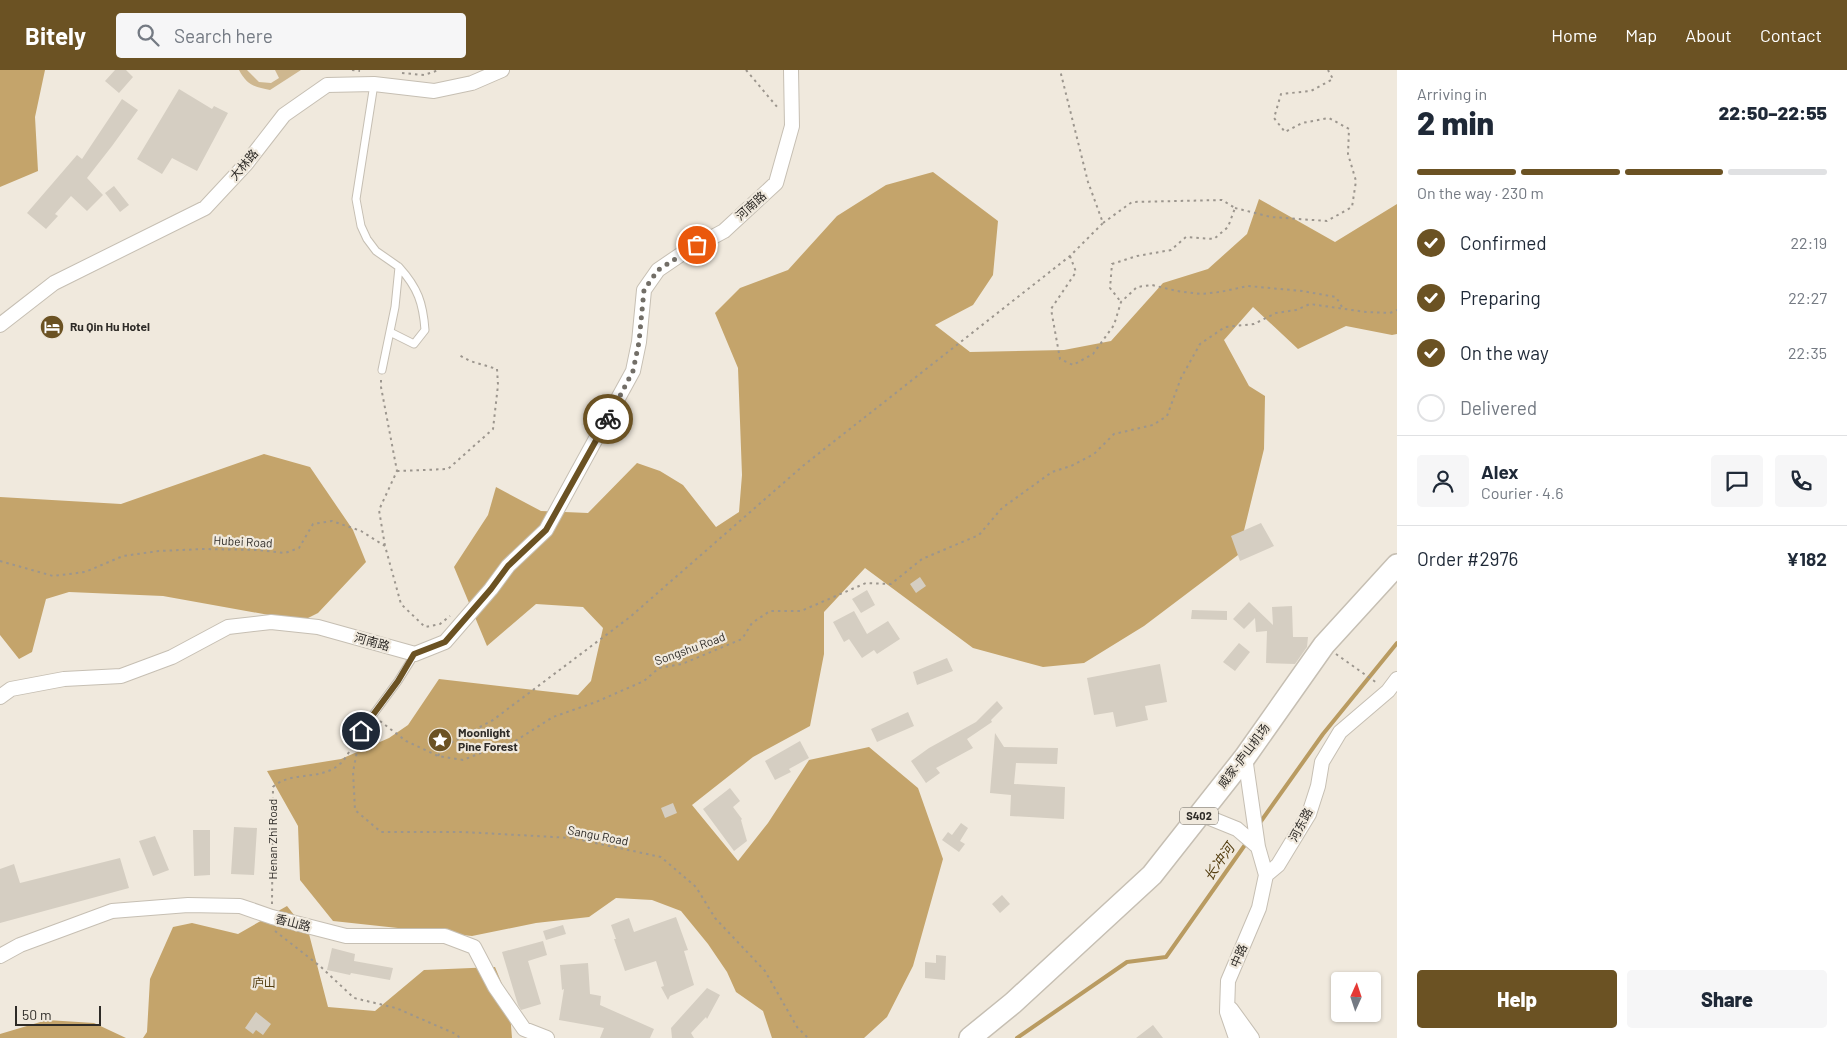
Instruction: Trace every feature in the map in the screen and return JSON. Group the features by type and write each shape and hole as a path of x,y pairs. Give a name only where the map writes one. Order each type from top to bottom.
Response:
{"main road":[{"name":"威家-庐山机场","path":"970,1038 1013,1003 1152,875 1245,758 1324,645 1397,565"}],"street":[{"name":"大林路","path":"0,325 54,283 205,208 246,164 284,115 326,86 374,84 434,92 472,83 502,70"},
{"name":"河南路","path":"0,697 11,689 64,679 121,676 172,657 228,627 271,622 318,627 414,654 445,642 491,589 508,566 546,530 633,371 639,342 644,290 658,270 683,253 724,231 776,183 792,126 791,70"},
{"name":"河东路","path":"1266,874 1278,865 1309,814 1318,786 1322,762 1340,732 1388,691 1397,680"},
{"path":"1245,758 1258,847 1266,874"},
{"path":"1200,814 1237,829 1258,847"},
{"name":"中路","path":"1236,1038 1227,1012 1228,981 1259,908 1266,874"},
{"name":"香山路","path":"0,956 20,945 112,911 188,905 240,906 272,917 346,936 445,936 474,947 495,987 524,1029 547,1038"},
{"path":"1228,1004 1252,1038"}],"lane":[{"path":"374,84 356,199 361,226 367,240 376,250 400,267 411,280 424,307 425,330 414,344 390,332"},
{"path":"382,370 400,267"},
{"path":"361,731 398,681 414,654"}],"path":[{"path":"352,70 361,71"},
{"path":"397,73 424,75 439,70"},
{"path":"746,70 766,91 792,126"},
{"path":"1060,70 1088,182 1103,223"},
{"path":"438,756 443,747 493,720 630,616 804,465 1070,256 1103,223 1132,202 1222,200 1235,208 1271,217 1327,221 1352,207 1356,181 1348,154 1349,129 1329,118 1302,123 1285,132 1274,118 1281,94 1311,92 1333,79 1328,70"},
{"path":"1121,302 1110,288 1112,264 1137,256 1171,250 1186,237 1214,239 1228,227 1235,208"},
{"path":"1070,256 1076,272 1051,309 1060,359 1073,365 1093,354 1114,325 1121,302 1137,287 1152,285 1201,294 1248,286 1302,291 1336,297 1342,308"},
{"name":"Songshu Road","path":"373,716 406,741 438,756 463,760 496,746 512,743 553,717 596,702 644,680 659,668 682,664 742,639 752,622 770,611 801,611 866,583 891,584 922,560 979,535 1002,508 1052,472 1071,466 1094,454 1114,434 1153,425 1167,416 1181,378 1200,344 1225,327 1254,324 1276,313 1296,310 1310,304 1366,312 1390,313 1397,310"},
{"path":"397,470 448,468 493,429 498,385 497,370 470,361 460,355"},
{"path":"382,370 381,387 397,470 379,510 384,546 401,604 425,627 440,624 452,614"},
{"name":"Hubei Road","path":"0,561 53,576 85,572 124,556 159,551 212,549 258,550 285,553 299,548 314,524 332,521 361,531 384,546"},
{"path":"1351,665 1388,691"},
{"name":"Henan Zhi Road","path":"272,917 274,875 273,787 280,781 328,773 342,762 361,731"},
{"name":"Sangu Road","path":"361,731 353,772 355,810 381,832 463,832 572,838 660,857 696,887 715,918 765,971 797,1027 808,1038"},
{"path":"272,917 275,932 321,967 354,998 396,1008 456,1034 460,1038"}],"shaded area":[{"path":"239,70 247,70 259,82 271,83 279,78 275,70 301,70 270,90 252,84 245,79"}],"green space":[{"path":"0,70 45,70 35,117 38,171 0,187"},
{"path":"933,172 998,221 993,275 973,305 935,325 970,352 1064,350 1111,341 1163,283 1208,269 1247,234 1259,199 1335,242 1397,204 1397,334 1392,335 1346,326 1298,349 1253,307 1224,340 1249,386 1265,396 1264,449 1238,555 1144,626 1084,663 1043,667 973,648 865,568 824,612 824,654 810,726 753,757 692,805 738,861 768,823 809,760 869,747 918,788 943,859 913,966 887,1017 864,1038 772,1038 763,1011 736,992 727,972 708,944 681,911 652,900 616,898 589,917 536,923 472,936 333,921 300,880 298,826 267,771 341,759 389,738 408,725 439,679 578,695 591,681 603,628 583,607 536,604 487,646 454,567 488,515 496,487 541,511 588,513 637,463 660,471 683,485 716,527 739,512 742,475 738,368 715,313 740,288 788,270 837,216 886,185"},
{"path":"264,454 310,467 353,530 366,562 318,613 302,621 163,596 69,592 46,599 32,652 19,659 0,635 0,497 121,504"},
{"name":"庐山","path":"287,906 309,934 328,1007 375,1011 424,970 495,967 509,1001 512,1038 143,1038 147,1032 150,979 173,927 192,923 238,934"},
{"path":"47,1020 94,1023 126,1038 0,1038 0,1034"}],"building":[{"path":"115,70 126,70 133,77 119,93 105,81"},
{"path":"179,89 212,109 214,106 228,113 197,171 172,158 162,174 137,159"},
{"path":"122,99 138,110 87,178 103,195 87,211 71,196 55,214 58,216 46,229 27,213 77,155 82,159"},
{"path":"114,186 129,205 120,212 105,193"},
{"path":"1261,523 1274,546 1240,561 1231,536"},
{"path":"920,577 926,586 916,593 910,584"},
{"path":"867,590 875,605 861,613 852,599"},
{"path":"1249,602 1273,625 1272,607 1292,606 1293,637 1308,637 1307,647 1295,664 1266,663 1267,631 1256,632 1255,618 1244,629 1233,619"},
{"path":"1192,610 1227,611 1227,620 1191,619"},
{"path":"854,611 867,634 888,621 900,639 877,654 874,650 862,658 849,639 844,642 833,622"},
{"path":"1239,643 1250,652 1235,671 1223,662"},
{"path":"947,658 953,671 917,685 913,672"},
{"path":"1160,664 1167,702 1145,706 1148,720 1116,727 1113,712 1094,715 1087,678"},
{"path":"997,701 1003,708 991,720 992,722 967,739 973,748 936,768 940,773 926,783 911,761 929,748 976,722"},
{"path":"908,712 914,726 877,742 871,729"},
{"path":"995,733 1004,747 1058,748 1057,764 1016,763 1014,784 1065,787 1064,819 1010,816 1011,795 990,793"},
{"path":"800,741 809,758 789,769 791,772 775,780 765,761"},
{"path":"730,788 740,801 733,807 742,819 747,841 734,851 703,809"},
{"path":"673,803 677,813 665,818 661,808"},
{"path":"961,823 968,828 960,841 965,844 959,852 942,840 948,832 952,835"},
{"path":"234,827 257,828 254,875 231,874"},
{"path":"193,830 210,830 210,875 194,876"},
{"path":"155,836 169,870 153,876 139,841"},
{"path":"120,858 129,888 0,923 0,869 14,864 20,883"},
{"path":"1002,895 1010,904 1000,913 992,904"},
{"path":"676,917 688,950 684,951 694,985 670,996 668,1000 661,987 664,986 656,961 625,971 611,925 629,918 634,932"},
{"path":"563,925 566,934 546,940 543,931"},
{"path":"543,941 547,955 528,961 541,1004 521,1010 502,952"},
{"path":"332,948 355,954 354,961 393,968 390,980 327,970"},
{"path":"936,955 946,956 945,980 925,978 925,962 936,963"},
{"path":"588,963 590,994 601,996 600,1005 654,1029 650,1038 600,1038 604,1028 559,1020 564,989 562,990 560,965"},
{"path":"707,988 720,995 707,1019 706,1017 691,1033 694,1038 672,1038 671,1028"},
{"path":"256,1012 271,1024 263,1035 256,1030 253,1034 245,1028"},
{"path":"1153,1025 1163,1038 1136,1038"}],"waterway":[{"name":"长冲河","path":"1259,824 1323,734 1397,643"},
{"name":"长冲河","path":"1017,1038 1127,962 1166,957 1247,842"}],"way so far":[{"path":"608,419 633,371 639,342 644,290 658,270 697,245"}],"place":[{"name":"Ru Qin Hu Hotel","path":"52,327"},
{"name":"Moonlight Pine Forest","path":"440,740"}],"route":[{"path":"361,731 398,681 414,654 445,642 491,589 508,566 546,530 608,419"}]}
